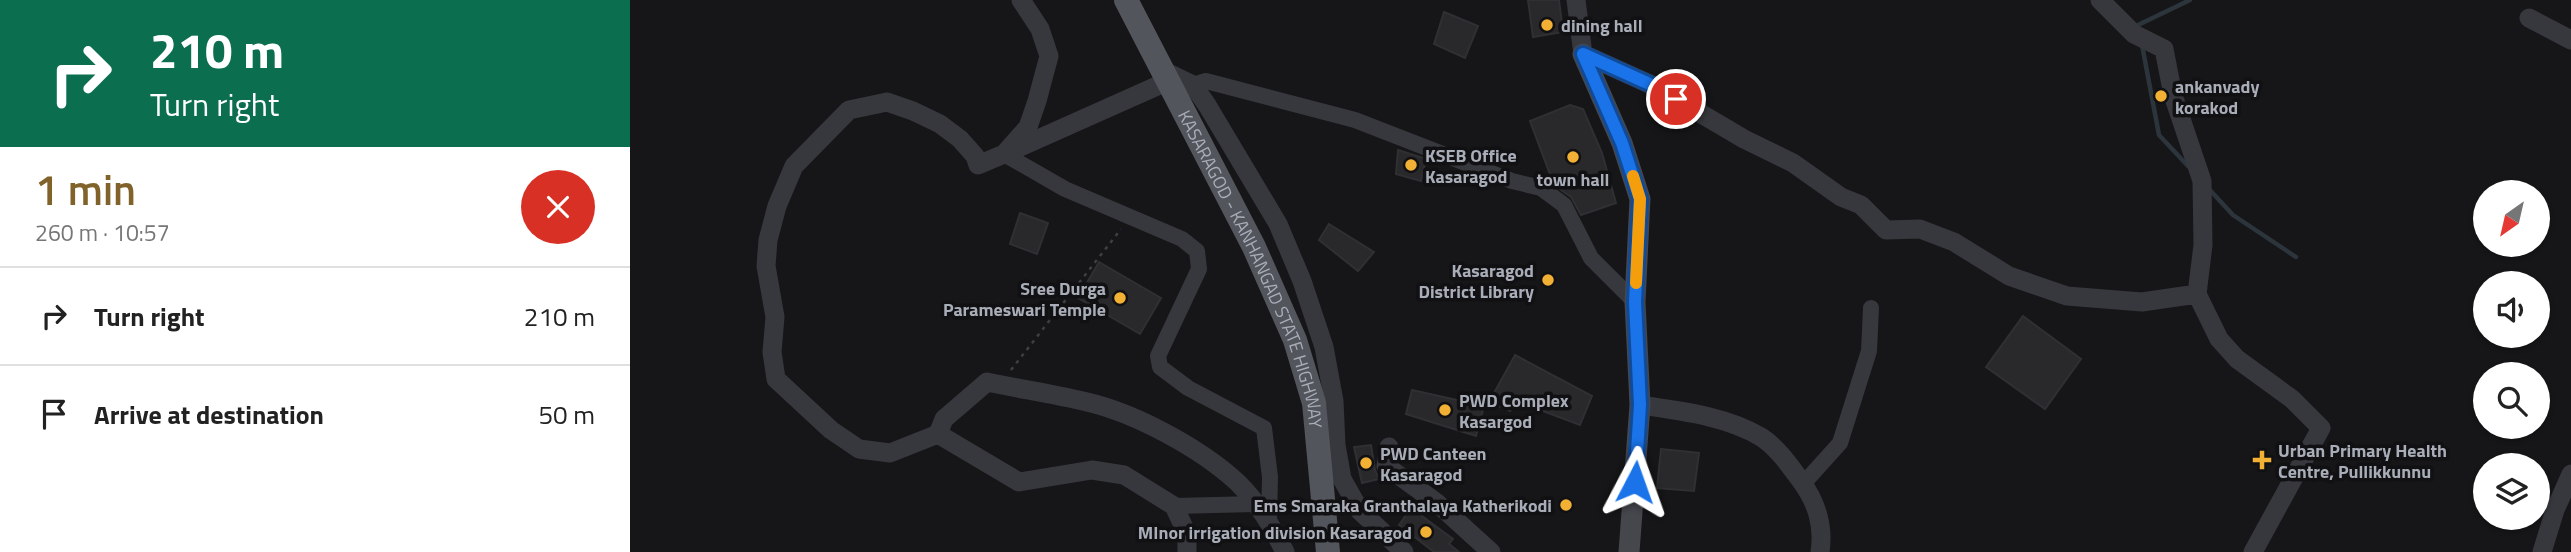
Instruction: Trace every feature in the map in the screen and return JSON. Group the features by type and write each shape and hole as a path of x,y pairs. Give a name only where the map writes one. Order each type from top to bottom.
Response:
{"main road":[{"name":"KASARAGOD - KANHANGAD STATE HIGHWAY","path":"1126,0 1254,247 1295,341 1314,403 1328,552"},
{"path":"1583,54 1622,143 1640,199 1635,302 1640,405 1629,552"}],"street":[{"path":"1004,154 1028,127 1038,101 1049,56 1040,29 1021,0"},
{"path":"1576,0 1583,54 1654,86 1744,139 1793,163 1840,198 1861,205 1886,230 1920,229 1954,242 2009,276 2067,296 2142,302 2197,294"},
{"path":"2100,0 2134,34 2164,50 2173,95 2202,181 2204,224 2197,294 2219,339 2237,359 2292,399 2321,428 2253,552"},
{"path":"2529,18 2571,40"},
{"path":"1286,552 1262,512 1237,482 1200,454 1125,414 1088,402 987,382 944,419 938,434 890,453 859,449 831,430 776,379 772,352 775,317 766,266 768,240 777,206 794,166 849,110 887,102 940,124 960,139 975,156 978,165 1163,75 1193,85 1206,81 1355,120 1512,181 1541,188 1564,205 1591,258 1635,302"},
{"path":"1193,85 1278,224 1302,281 1324,347 1334,401 1336,445 1342,479 1360,511 1404,552"},
{"path":"1004,154 1065,189 1182,239 1197,251 1199,269 1158,355 1160,367 1188,388 1264,428 1270,477 1262,512"},
{"path":"1803,484 1840,443 1869,351 1871,308"},
{"path":"1640,405 1689,413 1738,426 1762,438 1788,463 1817,505 1822,540 1820,552"},
{"path":"938,434 1019,482 1092,470 1124,475 1174,506 1262,512"},
{"path":"1389,447 1386,466 1437,503 1491,552"},
{"path":"2542,552 2555,510 2571,474"},
{"path":"1174,506 1187,534 1187,552"}],"path":[{"path":"1000,384 1130,218"}],"building":[{"name":"dining hall","path":"1528,0 1559,0 1563,32 1533,37"},
{"path":"1444,12 1478,26 1465,58 1434,44"},
{"name":"town hall","path":"1570,105 1583,109 1602,153 1616,203 1581,215 1571,197 1554,185 1530,121"},
{"name":"KSEB Office Kasaragod","path":"1398,150 1426,159 1421,181 1396,174"},
{"path":"1020,213 1048,223 1037,254 1010,244"},
{"path":"1329,224 1374,252 1358,271 1319,240"},
{"name":"Sree Durga Parameswari Temple","path":"1099,262 1161,298 1140,334 1078,298"},
{"path":"2023,316 2081,359 2045,409 1986,367"},
{"path":"1515,355 1592,396 1580,425 1516,401 1510,411 1489,402"},
{"name":"PWD Complex Kasargod","path":"1412,390 1484,406 1476,436 1406,414"},
{"name":"PWD Canteen Kasaragod","path":"1371,445 1379,479 1362,483 1354,447"},
{"path":"1661,449 1699,453 1694,491 1657,488"},
{"name":"MInor irrigation division Kasaragod","path":"1411,508 1453,539 1449,544 1459,552 1434,552 1399,525"}],"waterway":[{"path":"2139,29 2138,25 2190,0"},
{"path":"2142,45 2159,135 2188,166"},
{"path":"2208,188 2233,215 2296,257"}],"slow traffic":[{"path":"1633,176 1640,199 1636,283"}],"place":[{"name":"dining hall","path":"1547,25"},
{"name":"ankanvady korakod","path":"2161,96"},
{"name":"town hall","path":"1573,157"},
{"name":"KSEB Office Kasaragod","path":"1411,165"},
{"name":"Kasaragod District Library","path":"1548,280"},
{"name":"Sree Durga Parameswari Temple","path":"1120,298"},
{"name":"PWD Complex Kasargod","path":"1445,410"},
{"name":"Urban Primary Health Centre, Pullikkunnu","path":"2262,460"},
{"name":"PWD Canteen Kasaragod","path":"1366,463"},
{"name":"Ems Smaraka Granthalaya Katherikodi","path":"1566,505"},
{"name":"MInor irrigation division Kasaragod","path":"1426,532"}],"route":[{"path":"1635,482 1640,405 1635,302 1640,199 1622,143 1583,54 1654,86 1676,99"}]}
